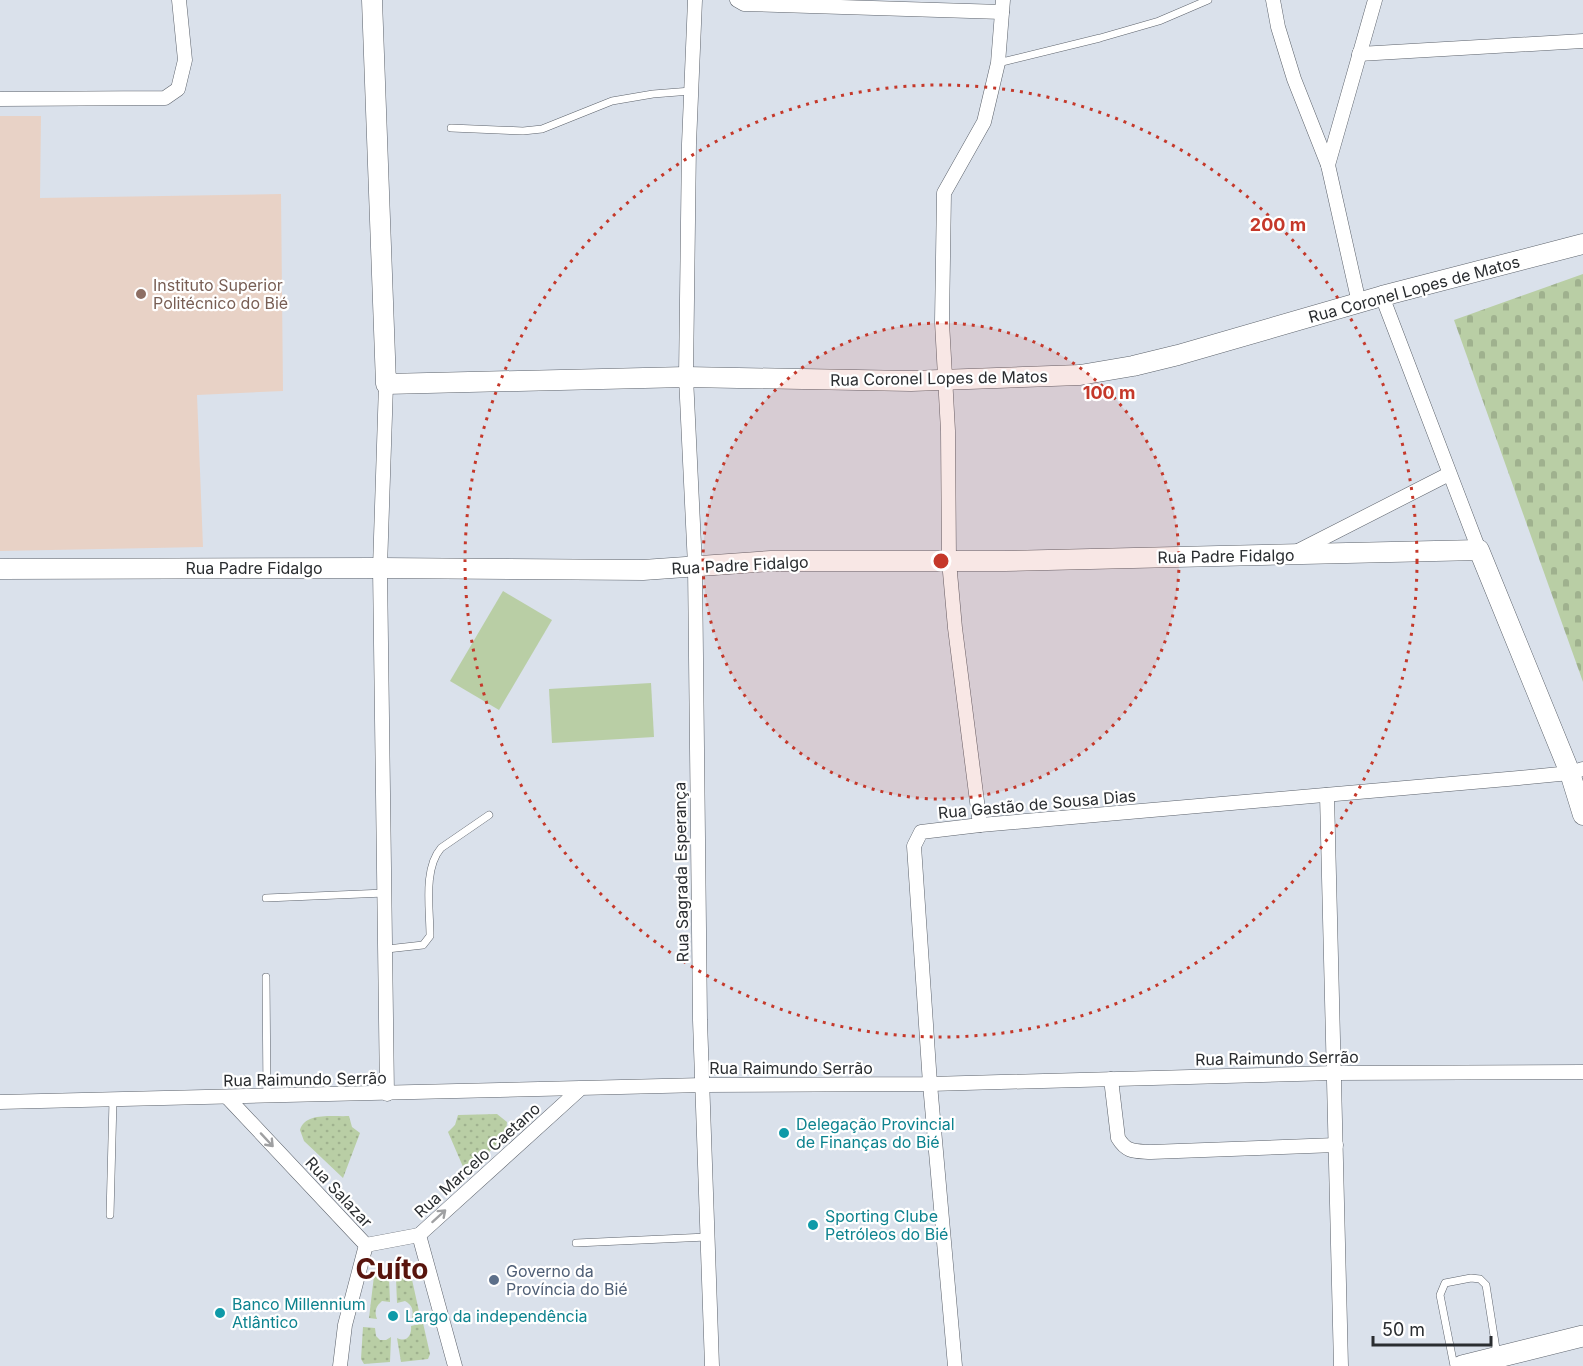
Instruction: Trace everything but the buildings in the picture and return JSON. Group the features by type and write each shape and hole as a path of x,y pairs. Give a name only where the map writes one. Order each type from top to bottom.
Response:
{"main road":[{"path":"1462,1366 1583,1336"}],"street":[{"path":"0,99 165,98 178,89 185,60 179,0"},
{"path":"372,0 386,384 380,568 387,949 387,1094"},
{"name":"Rua Sagrada Esperança","path":"695,0 691,91 686,377 695,566 700,1020 712,1366"},
{"path":"737,0 744,4 1002,6 998,63 984,122 944,194 942,322 946,379 949,561 955,628 980,825"},
{"path":"1273,0 1278,27 1294,79 1328,165 1359,303"},
{"path":"1328,165 1375,0"},
{"path":"1359,54 1583,40"},
{"name":"Rua Coronel Lopes de Matos","path":"386,384 686,377 911,381 1080,375 1178,355 1382,296 1583,244"},
{"path":"1382,296 1479,550 1576,771 1583,815"},
{"path":"1292,554 1449,474"},
{"name":"Rua Padre Fidalgo","path":"0,570 380,568 643,570 771,561 949,561 1479,550"},
{"name":"Rua Gastão de Sousa Dias","path":"955,1366 930,1084 914,846 921,832 1576,771"},
{"path":"1327,795 1341,1366"},
{"name":"Rua Raimundo Serrão","path":"0,1102 579,1090 703,1085 930,1084 1334,1073 1583,1072"},
{"path":"1111,1079 1118,1138 1123,1147 1132,1151 1336,1145"},
{"name":"Rua Marcelo Caetano","path":"455,1366 419,1235 579,1090"},
{"name":"Rua Salazar","path":"227,1097 366,1245 345,1325 340,1366"},
{"path":"366,1245 419,1235"}],"lane":[{"path":"998,63 1159,21 1208,0"},
{"path":"451,128 523,131 542,129 612,101 652,94 691,91"},
{"path":"387,949 423,945 428,941 430,936 430,871 435,855 441,848 489,816"},
{"path":"266,898 385,893"},
{"path":"266,977 267,1096"},
{"path":"110,1215 113,1100"},
{"path":"576,1243 707,1238"},
{"path":"1454,1366 1440,1295 1445,1283 1480,1279 1486,1285 1498,1357"}],"shaded area":[{"name":"Instituto Superior Politécnico do Bié","path":"0,116 41,116 40,198 281,194 283,391 197,395 203,547 0,551"}],"green space":[{"path":"1583,274 1583,682 1454,320"},
{"path":"503,591 552,620 499,710 450,681"},
{"path":"651,683 654,737 552,743 549,689"},
{"path":"497,1114 507,1122 506,1134 467,1176 448,1132 455,1125 458,1115"},
{"path":"349,1116 352,1127 360,1133 343,1178 304,1141 300,1130 303,1124 313,1118"},
{"path":"379,1272 389,1277 390,1302 382,1301 378,1305 377,1319 369,1318 374,1276"},
{"path":"403,1272 411,1275 420,1316 412,1318 412,1308 405,1301 397,1303 396,1278"},
{"path":"423,1323 430,1354 428,1359 401,1362 397,1338 406,1339 410,1335 411,1326"},
{"path":"363,1327 375,1328 376,1336 380,1340 391,1337 390,1362 364,1364 361,1359"}],"place":[{"name":"Instituto Superior Politécnico do Bié","path":"141,294"},
{"name":"Delegação Provincial de Finanças do Bié","path":"784,1133"},
{"name":"Sporting Clube Petróleos do Bié","path":"813,1225"},
{"name":"Governo da Província do Bié","path":"494,1280"},
{"name":"Banco Millennium Atlântico","path":"220,1313"},
{"name":"Largo da independência","path":"393,1316"}],"district":[{"name":"Cuíto","path":"392,1269"}]}
